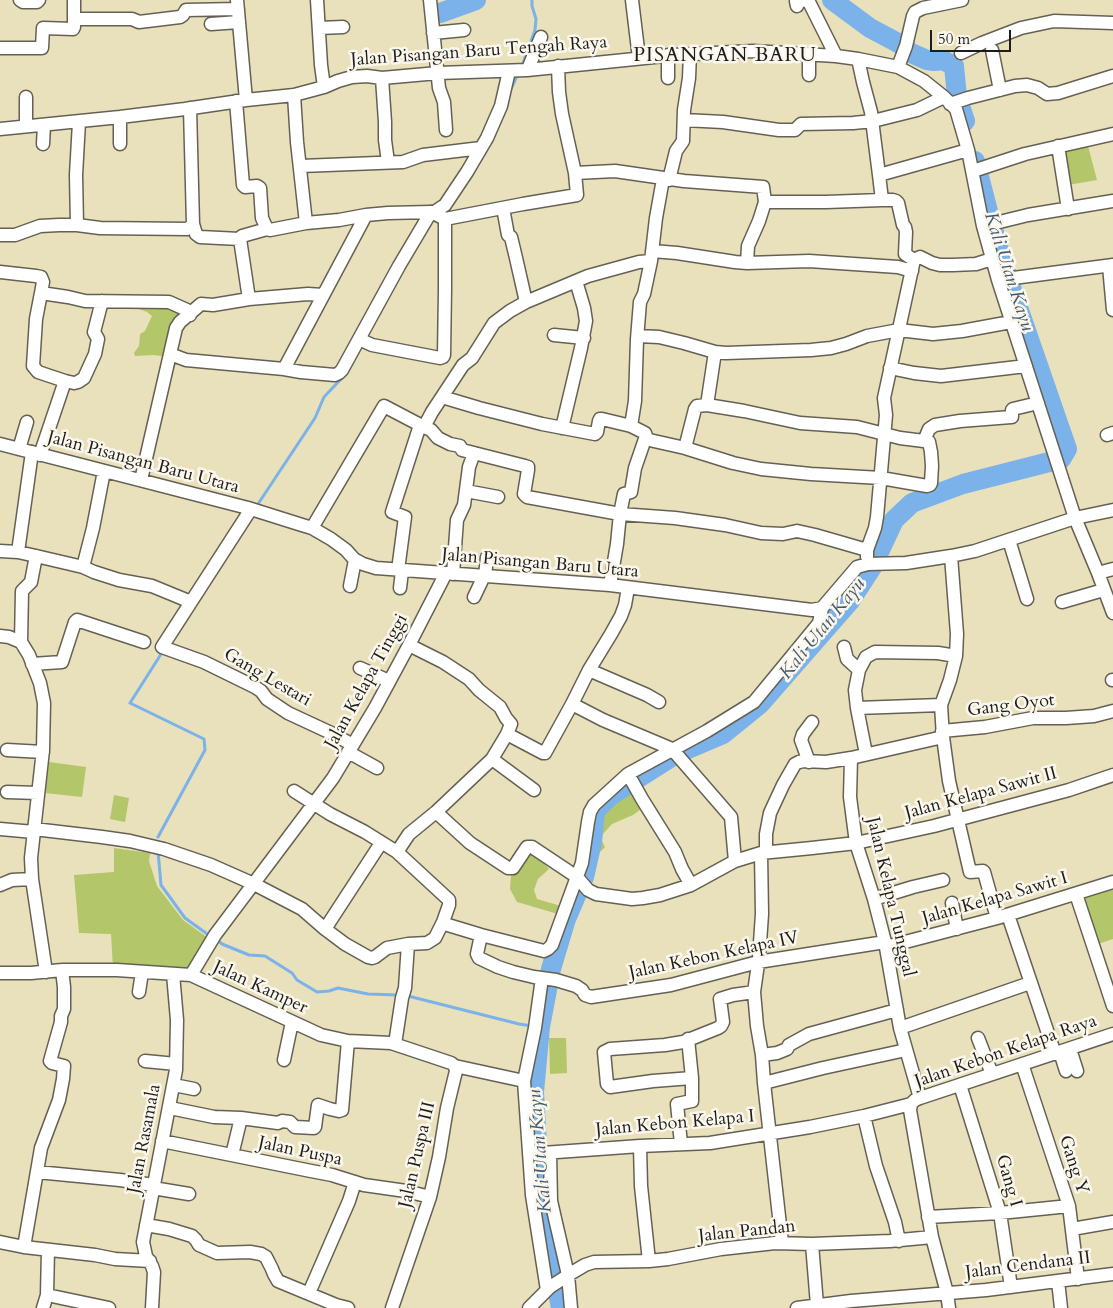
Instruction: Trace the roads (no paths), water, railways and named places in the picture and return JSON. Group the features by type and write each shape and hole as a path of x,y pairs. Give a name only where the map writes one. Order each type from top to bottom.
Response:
{"street":[{"path":"20,0 23,2 37,2 39,0"},
{"path":"0,48 42,48 43,28 73,29 74,0"},
{"path":"317,0 324,87"},
{"path":"430,0 439,88 444,102 446,130"},
{"path":"632,0 639,58"},
{"path":"898,67 905,48 912,16 923,8 962,0"},
{"path":"804,2 836,56"},
{"path":"74,19 132,19 139,22 180,17 183,16 186,10 237,4 243,185 260,188 262,218 267,228"},
{"path":"961,53 1021,28 1054,21 1113,23"},
{"path":"211,24 239,22"},
{"path":"319,28 343,27"},
{"path":"433,33 464,30"},
{"path":"170,354 186,360 335,375 339,373 364,342 399,266 445,205 467,172 491,130 520,70 541,37"},
{"path":"992,50 1000,90"},
{"name":"Jalan Pisangan Baru Tengah Raya","path":"0,129 21,131 44,125 294,95 352,77 382,78 438,73 520,70 639,58 753,51 858,58 898,67 924,81 953,101"},
{"path":"631,426 635,401 640,302 644,294 656,218 666,179 676,150 683,141 690,54"},
{"path":"809,54 809,75"},
{"path":"668,56 668,78"},
{"path":"858,58 872,121 882,200"},
{"path":"190,108 193,224 196,234 200,237 240,239 242,236 267,228 270,230 366,214 437,215 503,208 577,195 575,173 562,114 558,66"},
{"path":"684,120 723,122 779,130 795,130 801,124 872,121 1015,86 1027,85 1038,88 1047,94 1058,93 1113,76"},
{"path":"382,78 385,122 384,140 388,162"},
{"path":"294,95 306,223"},
{"path":"21,131 26,97"},
{"path":"953,101 976,170 988,225 992,259 1005,280 1011,322 1075,518 1113,613"},
{"path":"120,117 120,144"},
{"path":"77,225 78,122"},
{"path":"43,144 44,125"},
{"path":"976,170 1025,154 1113,134"},
{"path":"1058,146 1068,209"},
{"path":"300,166 403,162 423,154 481,148"},
{"path":"878,175 968,150"},
{"path":"575,173 615,171 666,179 763,187 765,202 748,246 747,263"},
{"path":"765,202 896,201 906,232 905,252 913,265"},
{"path":"988,225 1028,215 1113,202"},
{"path":"503,208 508,235 516,258 526,302"},
{"path":"284,369 366,214"},
{"path":"437,215 444,355"},
{"path":"0,236 15,235 40,226 77,225 100,228 187,229 193,224"},
{"path":"240,239 249,299"},
{"path":"400,588 405,517 392,512 422,426 463,365 472,358 494,323 510,311 526,302 588,276 640,262 651,256 677,252 747,263 809,261 898,267 913,265"},
{"path":"868,564 867,550 876,522 881,478 886,415 884,398 913,265 920,257 940,265 976,264 992,259"},
{"path":"1005,280 1111,266 1113,310"},
{"path":"0,272 41,277 43,282 36,319 33,366 38,372 65,381 74,383 81,381 91,366 98,339 94,332 102,301"},
{"path":"562,428 584,338 586,321 576,281"},
{"path":"41,294 85,301 169,302 187,310 190,315"},
{"path":"141,480 176,328 180,322 201,304 213,305 249,299 308,294 323,295"},
{"path":"638,336 659,337 715,352 726,353 811,350 831,348 867,336 899,330 933,334 962,332 1011,322"},
{"path":"554,335 584,338"},
{"path":"364,342 440,358 444,355"},
{"path":"707,405 715,352"},
{"path":"444,355 463,365"},
{"path":"890,368 941,376 1026,366"},
{"path":"18,552 36,453 65,381"},
{"path":"442,397 562,428 596,434 599,421 602,419 631,426 645,433 646,436 635,468 631,492 624,494 610,585"},
{"path":"924,441 928,428 935,425 960,421 1010,418 1013,409 1038,403"},
{"path":"645,439 761,469 818,475 881,478 930,485 932,466 929,442 900,438 856,428 800,423 707,405 697,406 694,409 685,448"},
{"path":"312,528 384,406 432,430 438,438 450,444 460,446 462,450 528,467 524,494 527,497 620,514 675,518 774,534 788,534 797,531 867,550"},
{"path":"19,449 27,422"},
{"name":"Jalan Pisangan Baru Utara","path":"0,444 141,480 312,528 340,546 355,560 376,568 610,585 812,610 822,608"},
{"path":"449,574 457,520 464,504 469,467 474,453"},
{"path":"83,567 104,471"},
{"path":"466,491 498,497"},
{"path":"444,922 448,925 481,935 544,951 548,950 578,878 590,812 594,805 631,779 754,702 819,623 822,608 857,567 868,564 906,563 975,551 1075,518 1113,510"},
{"path":"0,551 18,552 83,567 119,580 152,586 191,602 255,511"},
{"path":"1008,540 1027,599"},
{"path":"36,556 31,582 22,591 21,642 40,683 44,703 42,752 31,858 32,880 46,972"},
{"path":"952,556 956,656 941,705 942,734 949,781 970,872 984,872 1030,983 1071,1071"},
{"path":"474,597 484,576 487,557"},
{"path":"350,586 355,560"},
{"path":"1098,573 1113,569"},
{"name":"Jalan Kelapa Tinggi","path":"190,975 214,937 333,778 449,574"},
{"path":"409,645 443,662 469,679 500,707 509,729 542,753 545,753 588,670 621,616 628,588"},
{"path":"1062,602 1100,591"},
{"name":"Gang Lestari","path":"191,602 165,648 204,662 255,687 261,691 267,700 288,713 331,732 377,768"},
{"path":"32,664 62,662 74,622 77,620 144,642"},
{"path":"0,636 21,642"},
{"path":"844,647 846,659 859,670"},
{"path":"782,1243 754,992 762,914 764,852 770,813 782,785 795,764 800,762 826,762 866,754 855,690 859,670 866,657 875,652 956,656"},
{"path":"360,668 389,681"},
{"path":"588,670 660,702"},
{"path":"572,704 675,753 731,818 734,861"},
{"path":"857,708 941,705"},
{"name":"Gang Oyot","path":"866,754 942,734 1033,718 1084,716 1113,712"},
{"path":"810,762 801,740 812,722"},
{"path":"397,852 409,834 436,812 492,759 509,729"},
{"path":"7,750 42,752"},
{"name":"Jalan Kelapa Tunggal","path":"851,758 850,797 856,843 874,899 885,944 900,1028 916,1101"},
{"path":"492,759 534,790"},
{"name":"Jalan Kelapa Sawit II","path":"578,878 588,890 596,894 632,899 660,895 691,886 734,861 764,852 856,843 934,826 1069,790 1113,775"},
{"path":"631,779 675,852 691,886"},
{"path":"0,829 34,830 102,837 164,849 211,865 254,884 302,909 345,944 368,957 375,957 386,948 427,943 434,938 444,922 449,900 397,852 314,804 294,790"},
{"path":"7,792 38,793"},
{"path":"436,812 470,843 508,868 513,868 529,846 578,878"},
{"path":"325,929 382,843"},
{"path":"0,884 12,880 32,880"},
{"path":"874,899 943,880"},
{"name":"Jalan Kelapa Sawit I","path":"885,944 957,929 1002,917 1113,882"},
{"path":"1076,894 1113,1006"},
{"path":"952,903 957,929"},
{"name":"Jalan Kebon Kelapa IV","path":"481,935 477,954 479,958 513,972 547,978 576,986 585,995 591,997 671,986 758,962 885,944"},
{"path":"395,1044 405,988 408,944"},
{"path":"24,1247 42,1148 59,1100 63,1079 64,1066 50,1061 64,1009 62,970"},
{"name":"Jalan Kamper","path":"0,973 117,970 190,975 321,1035 348,1041 391,1043 452,1063 455,1066 524,1081"},
{"path":"139,992 142,972"},
{"name":"Jalan Rasamala","path":"152,1308 154,1277 143,1242 174,1085 177,1020 174,974"},
{"path":"547,978 524,1081 568,1275 571,1308"},
{"path":"900,1028 1030,983"},
{"path":"692,1078 653,1080 610,1086 607,1084 604,1052 610,1049 683,1042 721,1026 723,1022 720,999 754,992"},
{"path":"762,1055 777,1053 787,1049 789,1045 809,1034 897,1010"},
{"path":"284,1060 292,1022"},
{"name":"Jalan Kebon Kelapa Raya","path":"916,1101 961,1089 992,1074 1113,1034"},
{"path":"978,1038 992,1074"},
{"path":"681,1144 678,1104 692,1101 688,1039"},
{"path":"170,1108 214,1117 241,1118 278,1123 282,1121 290,1122 294,1127 314,1128 316,1127 318,1105 342,1110 348,1041"},
{"path":"764,1084 823,1068 906,1050"},
{"path":"145,1061 176,1064"},
{"name":"Gang Y","path":"1022,1064 1068,1206 1078,1279"},
{"name":"Jalan Puspa III","path":"392,1308 430,1197 456,1071 455,1066"},
{"path":"174,1085 194,1089"},
{"name":"Gang I","path":"961,1089 1000,1213 1010,1284"},
{"path":"916,1101 910,1110 928,1217 949,1308"},
{"name":"Jalan Kebon Kelapa I","path":"540,1153 710,1143 810,1127 864,1116 916,1101"},
{"path":"864,1116 876,1166 895,1222 899,1240"},
{"path":"232,1155 241,1118"},
{"name":"Jalan Puspa","path":"162,1141 311,1170 364,1185 406,1191 430,1197"},
{"path":"640,1146 641,1186 649,1261"},
{"path":"540,1153 532,1195 548,1288"},
{"path":"37,1172 120,1180 189,1194"},
{"path":"309,1293 349,1201 355,1182"},
{"path":"928,1217 1000,1213 1068,1206"},
{"path":"1072,1228 1113,1222"},
{"path":"146,1225 192,1236 198,1245 217,1252 261,1254 266,1257 278,1281 339,1307"},
{"name":"Jalan Pandan","path":"529,1308 548,1288 585,1265 594,1262 649,1261 721,1249 782,1243 812,1244 932,1237"},
{"path":"0,1242 115,1259 150,1261"},
{"path":"812,1244 813,1306"},
{"path":"43,1308 47,1295 48,1250"},
{"name":"Jalan Cendana II","path":"797,1308 1113,1274"},
{"path":"1058,1281 1061,1308"},
{"path":"47,1295 109,1308"}],"waterway":[{"name":"Kali Utan Kayu","path":"440,13 476,0"},
{"path":"522,66 535,30 536,19 532,0"},
{"name":"Kali Utan Kayu","path":"832,0 870,28 900,44 911,53 927,60 943,60 954,66 957,97 965,121"},
{"path":"510,91 518,74"},
{"name":"Kali Utan Kayu","path":"561,1308 549,1246 538,1163 534,1092 540,1027 551,969 566,919 584,877 592,842 595,811 610,796 676,754 723,734 760,704 850,601 872,567 894,520 912,503 963,484 1061,459 1067,449 1003,264 975,161"},
{"path":"256,507 315,418 324,397 342,378"},
{"path":"158,837 205,750 204,739 130,703 163,651"},
{"path":"158,851 161,885 185,918 210,936"},
{"path":"216,939 222,944 249,955 265,956 292,973 297,980 317,992 338,988 368,994 398,995"},
{"path":"408,996 532,1026"}],"district":[{"name":"PISANGAN BARU","path":"725,56"}]}
